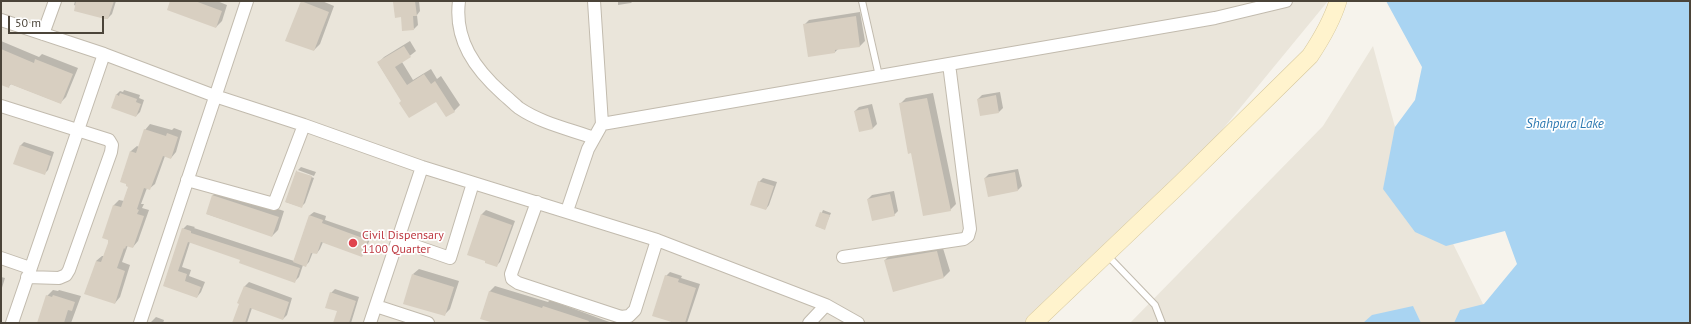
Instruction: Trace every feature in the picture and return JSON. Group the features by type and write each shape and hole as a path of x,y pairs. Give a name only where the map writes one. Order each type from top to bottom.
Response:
{"street":[{"path":"43,34 55,1"},
{"path":"140,323 247,1"},
{"path":"459,1 458,12 462,40 473,62 491,83 520,108 550,123 594,138"},
{"path":"567,212 588,149 602,124 594,1"},
{"path":"602,124 1215,18 1286,1"},
{"path":"1034,323 1181,183 1310,56 1323,37 1338,1"},
{"path":"1,20 104,54 215,96 304,125 422,167 657,240 826,305 858,323"},
{"path":"12,323 104,54"},
{"path":"844,257 964,239 968,236 970,228 949,64"},
{"path":"1,106 109,140 112,145 111,152 66,275 59,278 29,272 1,258"},
{"path":"188,180 274,204 304,125"},
{"path":"370,323 422,167"},
{"path":"398,240 450,258 473,182"},
{"path":"537,202 511,274 512,280 621,317 629,316 635,310 657,240"},
{"path":"809,323 826,305"},
{"path":"376,306 428,323"}],"lane":[{"path":"862,1 879,76"},
{"path":"1106,254 1155,305 1162,323"}],"shaded area":[{"path":"1,1 1328,1 1176,186 1036,323 1,323"},
{"path":"1373,46 1395,127 1483,304 1462,323 1130,323 1323,126"}],"water":[{"name":"Shahpura Lake","path":"1386,1 1690,1 1690,323 1454,323 1460,310 1484,304 1517,264 1505,231 1446,246 1415,232 1383,189 1395,127 1415,100 1422,67"},
{"path":"1413,306 1421,323 1363,323 1372,315"}],"building":[{"path":"76,1 114,1 108,19 105,19 74,11"},
{"path":"170,1 195,1 222,11 216,28 167,10"},
{"path":"301,1 329,12 314,51 285,41"},
{"path":"415,1 417,16 413,16 414,30 402,31 401,17 395,18 393,2"},
{"path":"856,16 860,47 835,50 835,53 808,57 803,24"},
{"path":"404,46 411,57 395,67 407,85 424,74 431,84 435,81 455,112 446,117 436,102 409,118 399,103 401,101 377,62"},
{"path":"1,49 34,63 35,59 73,74 61,104 10,84 9,88 1,85"},
{"path":"120,93 137,99 136,102 141,104 136,117 111,108 116,94 119,96"},
{"path":"996,95 999,113 980,116 977,99"},
{"path":"927,98 951,211 923,216 911,153 908,154 899,103"},
{"path":"868,108 873,129 859,132 854,111"},
{"path":"144,129 166,136 167,133 178,137 171,159 163,156 150,190 144,188 137,209 139,210 137,214 144,216 141,225 133,248 126,246 125,249 124,248 117,268 125,271 115,304 84,294 96,261 101,262 108,243 108,240 102,238 113,205 121,207 128,187 126,184 120,182 130,151 136,153"},
{"path":"20,145 51,156 45,175 13,164"},
{"path":"296,171 312,176 302,208 285,202"},
{"path":"1015,172 1018,191 988,197 984,178"},
{"path":"758,181 774,186 766,210 750,205"},
{"path":"890,194 895,216 872,221 867,199"},
{"path":"212,195 279,217 272,237 206,214"},
{"path":"820,212 830,215 825,230 815,226"},
{"path":"481,214 512,225 497,267 467,255"},
{"path":"309,215 323,220 322,223 368,240 362,257 321,242 317,254 311,253 306,267 293,262"},
{"path":"182,228 191,231 191,233 300,268 295,283 239,263 240,260 188,242 178,271 187,274 185,281 201,287 197,298 163,286"},
{"path":"937,251 944,278 893,292 884,260"},
{"path":"412,274 454,287 445,316 403,304"},
{"path":"665,275 679,279 678,282 696,288 685,323 675,323 652,316"},
{"path":"244,286 289,302 283,320 250,308 245,323 232,323 239,304 237,303"},
{"path":"489,291 589,321 588,323 494,323 480,319"},
{"path":"330,292 356,301 349,323 333,323 337,311 325,308"},
{"path":"46,295 52,297 53,295 75,302 72,311 68,310 64,323 37,323"}],"place":[{"name":"Civil Dispensary 1100 Quarter","path":"353,243"}]}
